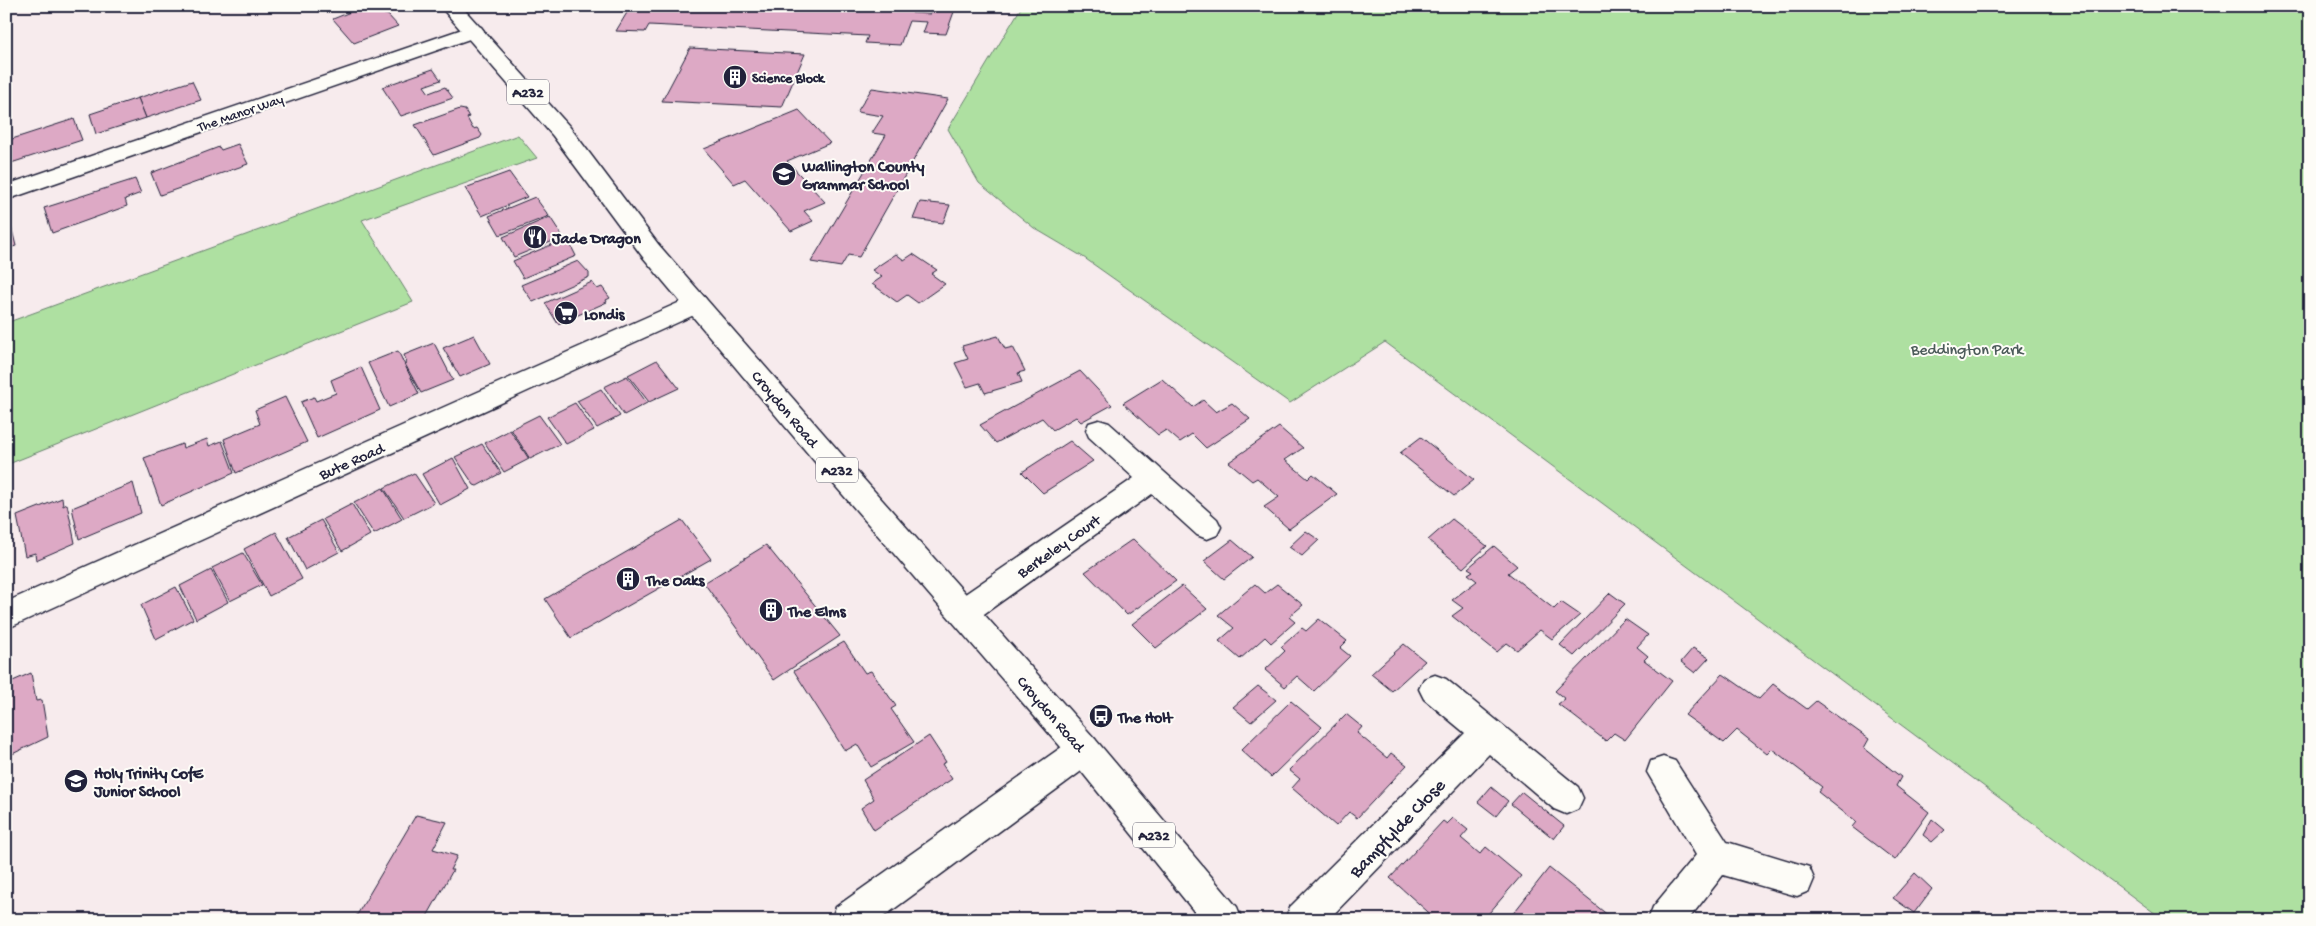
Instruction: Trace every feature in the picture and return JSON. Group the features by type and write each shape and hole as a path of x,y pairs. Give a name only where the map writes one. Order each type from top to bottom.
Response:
{"main road":[{"name":"Croydon Road","path":"450,6 561,132 650,250 840,473 1084,750 1224,920"},
{"name":"The Manor Way","path":"6,193 474,32"},
{"name":"Bute Road","path":"6,616 696,304"},
{"path":"1099,430 1207,527"},
{"name":"Berkeley Court","path":"963,612 1153,478"},
{"path":"1434,689 1566,798"},
{"name":"Bampfylde Close","path":"1303,920 1488,732"},
{"path":"849,920 1084,750"},
{"path":"1663,772 1716,856 1796,879"},
{"path":"1666,920 1716,856"}],"green space":[{"name":"Beddington Park","path":"1022,6 2310,6 2310,920 2164,920 1385,342 1290,403 1083,257 1034,228 979,183 948,129"},
{"path":"518,135 537,158 362,220 413,302 6,465 6,323"}],"building":[{"path":"365,6 380,7 387,13 384,14 388,15 398,26 354,43 333,19"},
{"path":"631,6 914,6 912,13 930,14 932,8 955,9 946,34 923,33 927,22 909,21 900,45 865,43 868,36 649,25 645,32 616,31"},
{"name":"Science Block","path":"690,48 805,54 782,107 662,101"},
{"path":"433,69 441,80 424,86 429,93 445,87 453,98 401,116 382,87"},
{"path":"192,81 201,100 146,118 138,98"},
{"path":"872,88 948,99 859,257 848,255 841,267 811,262 886,135 872,133 883,116 857,112"},
{"path":"138,98 146,118 96,134 90,114"},
{"path":"460,109 465,110 473,129 477,128 482,135 480,138 434,155 415,125"},
{"path":"799,110 830,143 787,161 825,202 804,211 813,221 791,231 745,179 734,184 704,149"},
{"path":"74,119 82,140 8,164 6,141"},
{"path":"238,144 248,164 160,195 151,173 219,147 221,150"},
{"path":"509,172 527,197 482,216 465,188"},
{"path":"135,179 141,193 125,199 127,206 52,233 44,208"},
{"path":"535,197 549,216 500,235 489,216"},
{"path":"920,202 950,205 943,223 913,219"},
{"path":"550,217 563,237 514,257 503,237"},
{"path":"10,222 16,246 6,249 6,223"},
{"path":"565,239 568,240 576,256 523,278 513,261"},
{"path":"896,254 904,260 913,254 937,270 931,274 945,284 918,303 907,295 897,302 872,284 882,277 872,270"},
{"path":"578,261 589,273 589,277 533,302 521,285"},
{"name":"Londis","path":"592,282 597,289 602,287 610,298 606,300 607,302 558,324 545,303"},
{"path":"474,335 490,364 460,377 443,348"},
{"path":"998,336 1005,349 1013,347 1025,371 1018,373 1022,382 985,393 980,383 967,387 955,363 968,359 962,346"},
{"path":"434,343 453,380 421,393 405,364 407,363 404,355"},
{"path":"398,351 419,394 389,407 368,363"},
{"path":"657,360 679,388 649,402 628,375"},
{"path":"361,367 380,410 317,438 301,402 314,397 316,401 336,393 331,380"},
{"path":"1080,371 1112,405 1081,422 1076,417 1053,430 1042,418 996,443 980,425"},
{"path":"627,376 647,403 624,415 604,387"},
{"path":"1162,379 1193,407 1203,400 1216,412 1232,403 1250,419 1206,448 1192,434 1180,442 1166,430 1158,435 1123,403"},
{"path":"601,389 620,416 597,428 577,401"},
{"path":"285,397 307,442 236,473 224,439 260,424 255,410"},
{"path":"575,403 594,430 566,444 547,417"},
{"path":"539,415 560,444 530,459 511,429"},
{"path":"1279,427 1303,448 1285,460 1308,479 1313,474 1337,494 1289,529 1264,507 1279,497 1257,478 1252,481 1229,462"},
{"path":"510,430 529,459 504,472 485,443"},
{"path":"1421,437 1474,480 1454,496 1400,453"},
{"path":"207,439 209,446 222,441 234,473 161,505 144,458 182,444 183,448"},
{"path":"1070,441 1093,461 1043,493 1022,472"},
{"path":"482,444 501,473 477,486 474,485 455,457"},
{"path":"453,458 470,489 440,505 422,474"},
{"path":"414,473 434,503 404,518 384,488"},
{"path":"133,483 141,513 79,539 72,508"},
{"path":"383,488 402,519 374,534 354,503"},
{"path":"62,498 63,506 67,504 75,543 36,560 35,553 25,556 17,516"},
{"path":"352,504 370,535 342,551 323,519"},
{"path":"1452,519 1487,546 1463,568 1428,540"},
{"path":"321,520 339,552 305,570 288,537"},
{"name":"The Oaks","path":"682,520 711,559 571,638 545,599"},
{"path":"1306,531 1319,540 1302,556 1289,547"},
{"path":"276,532 302,579 269,596 244,549"},
{"path":"1133,539 1176,581 1127,615 1085,572"},
{"path":"1232,540 1252,557 1224,579 1204,561"},
{"name":"The Elms","path":"766,545 840,636 774,680 704,583"},
{"path":"1494,546 1517,566 1508,573 1554,609 1561,602 1580,615 1552,639 1540,630 1517,650 1507,643 1497,652 1452,616 1463,608 1452,600 1477,581 1468,574 1473,571 1468,568"},
{"path":"243,553 262,585 230,601 212,568"},
{"path":"211,570 228,602 196,619 180,586"},
{"path":"1255,584 1265,593 1277,584 1303,605 1289,617 1295,622 1271,643 1265,637 1240,659 1219,641 1234,628 1218,615"},
{"path":"1182,586 1207,609 1156,648 1132,624"},
{"path":"176,587 193,619 156,639 141,605"},
{"path":"1610,593 1625,604 1574,656 1560,645"},
{"path":"1319,619 1347,641 1340,648 1350,656 1314,691 1297,676 1285,687 1265,670 1285,651 1281,647 1302,628 1306,631"},
{"path":"1625,619 1648,635 1637,647 1648,656 1644,660 1672,681 1625,740 1614,733 1606,741 1558,704 1565,699 1555,691"},
{"path":"844,642 865,673 871,671 896,706 891,709 914,742 871,767 857,744 845,751 794,671"},
{"path":"1404,644 1425,661 1392,691 1371,674"},
{"path":"1693,648 1709,658 1695,673 1681,662"},
{"path":"31,673 36,701 42,700 48,737 6,757 6,684"},
{"path":"1723,674 1759,699 1773,684 1807,709 1816,701 1869,739 1864,748 1901,777 1896,786 1929,812 1895,860 1852,827 1856,822 1818,792 1822,787 1772,749 1767,754 1737,730 1724,743 1685,715"},
{"path":"1258,686 1276,700 1251,722 1233,707"},
{"path":"1291,701 1322,727 1271,777 1241,750"},
{"path":"1346,714 1362,727 1357,733 1387,758 1391,753 1407,765 1357,818 1349,812 1336,826 1292,788 1300,779 1289,770"},
{"path":"929,736 946,762 942,764 952,779 874,830 861,808 874,799 863,780"},
{"path":"1491,787 1508,801 1496,816 1478,802"},
{"path":"1522,792 1564,826 1554,839 1511,804"},
{"path":"416,815 447,822 433,849 457,856 450,870 453,870 425,920 354,920"},
{"path":"1453,818 1468,830 1461,838 1480,854 1486,847 1521,876 1483,920 1437,920 1390,878 1443,821 1447,824"},
{"path":"1932,819 1945,830 1932,842 1923,835"},
{"path":"1549,868 1614,920 1508,920"},
{"path":"1915,873 1932,889 1914,913 1893,898"}],"place":[{"name":"Science Block","path":"735,77"},
{"name":"Wallington County Grammar School","path":"784,174"},
{"name":"Jade Dragon","path":"535,237"},
{"name":"Londis","path":"566,313"},
{"name":"The Oaks","path":"628,579"},
{"name":"The Elms","path":"771,610"},
{"name":"The Holt","path":"1101,716"},
{"name":"Holy Trinity CofE Junior School","path":"76,781"}]}
